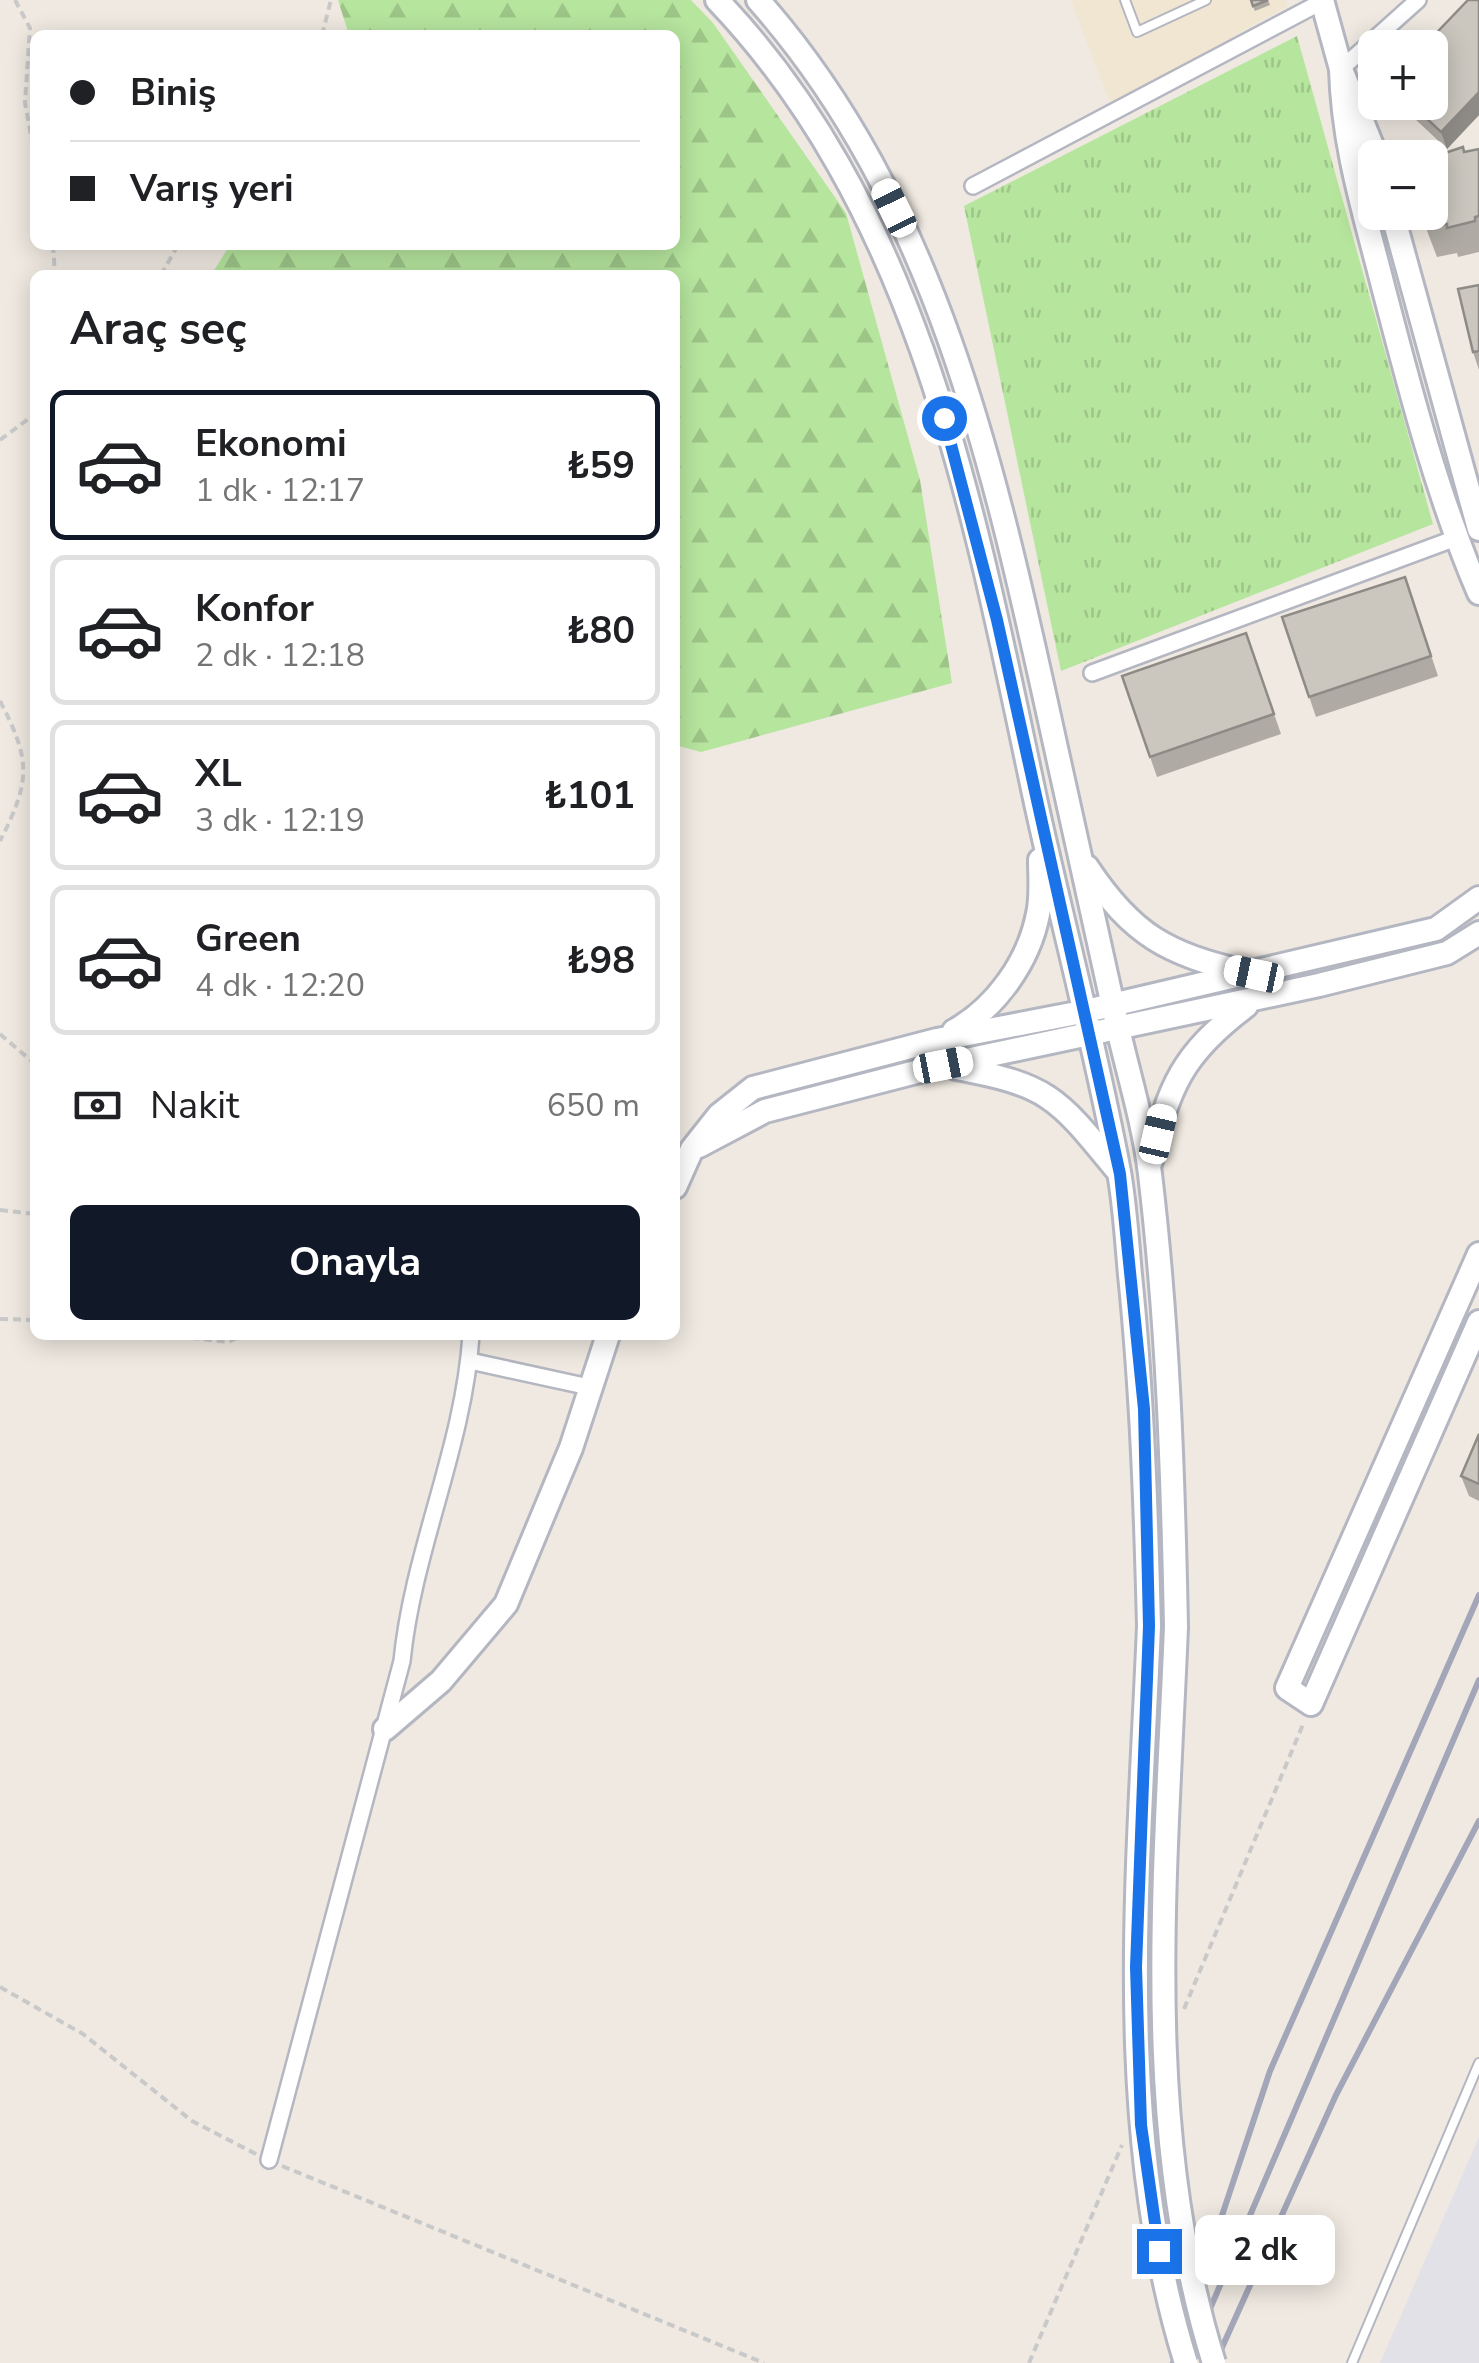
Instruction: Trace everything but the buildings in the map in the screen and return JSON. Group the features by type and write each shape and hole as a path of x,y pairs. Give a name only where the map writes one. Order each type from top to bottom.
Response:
{"main road":[{"path":"717,0 798,102 851,188 901,290 935,384 974,529 1120,1174 1144,1409 1149,1626 1136,1967 1141,2125 1159,2251 1186,2363"},
{"path":"758,0 822,85 859,144 928,278 969,393 1026,613 1150,1170 1171,1402 1176,1627 1162,1967 1168,2122 1186,2247 1214,2363"},
{"path":"1322,1 1340,68 1370,140"},
{"path":"1340,68 1342,128 1405,372 1456,538 1479,594"},
{"path":"1397,230 1479,529"},
{"path":"937,1040 973,1021 1018,968 1038,914 1042,826"},
{"path":"1080,857 1114,908 1151,941 1199,962 1254,974"},
{"path":"680,1176 692,1150 719,1115 753,1088 937,1040 1254,974 1436,929 1479,898"},
{"path":"692,1150 765,1111 943,1065 1255,1000 1447,952 1479,933"},
{"path":"1150,1170 1166,1099 1190,1057 1214,1030 1255,1000"},
{"path":"943,1065 1021,1080 1056,1100 1120,1174"},
{"path":"1479,1254 1286,1688 1311,1704 1479,1322"},
{"path":"385,1730 441,1681 506,1604 571,1448 606,1340"}],"street":[{"path":"1340,68 1418,0"},
{"path":"973,186 1322,1"},
{"path":"1092,673 1456,538"},
{"path":"269,2160 385,1730 402,1661 407,1613 469,1380 472,1340"},
{"path":"470,1361 590,1387"}],"lane":[{"path":"1124,0 1137,32 1206,0"},
{"path":"1352,2363 1479,2062"}],"path":[{"path":"15,0 30,28 25,103 30,130"},
{"path":"323,30 331,0"},
{"path":"0,440 30,418"},
{"path":"0,701 22,745 22,796 0,841"},
{"path":"0,1034 30,1060"},
{"path":"0,1210 30,1213"},
{"path":"0,1320 30,1320"},
{"path":"0,1987 98,2044 192,2121 269,2160 764,2363"}],"shaded area":[{"path":"1071,0 1286,0 1287,6 1111,106"},
{"path":"1479,2137 1479,2363 1380,2363"}],"green space":[{"path":"338,0 691,0 713,23 846,213 920,480 952,683 701,752 680,746 680,270 214,270 227,250 680,250 680,30 347,30"},
{"path":"1297,36 1433,524 1061,671 964,206"}],"railway":[{"path":"1173,2363 1270,2071 1479,1595"},
{"path":"1192,2351 1479,1680"},
{"path":"1215,2363 1336,2095 1479,1821"}],"route":[{"path":"944,418 997,620 1120,1174 1144,1409 1149,1626 1136,1967 1141,2125 1159,2251"}]}
